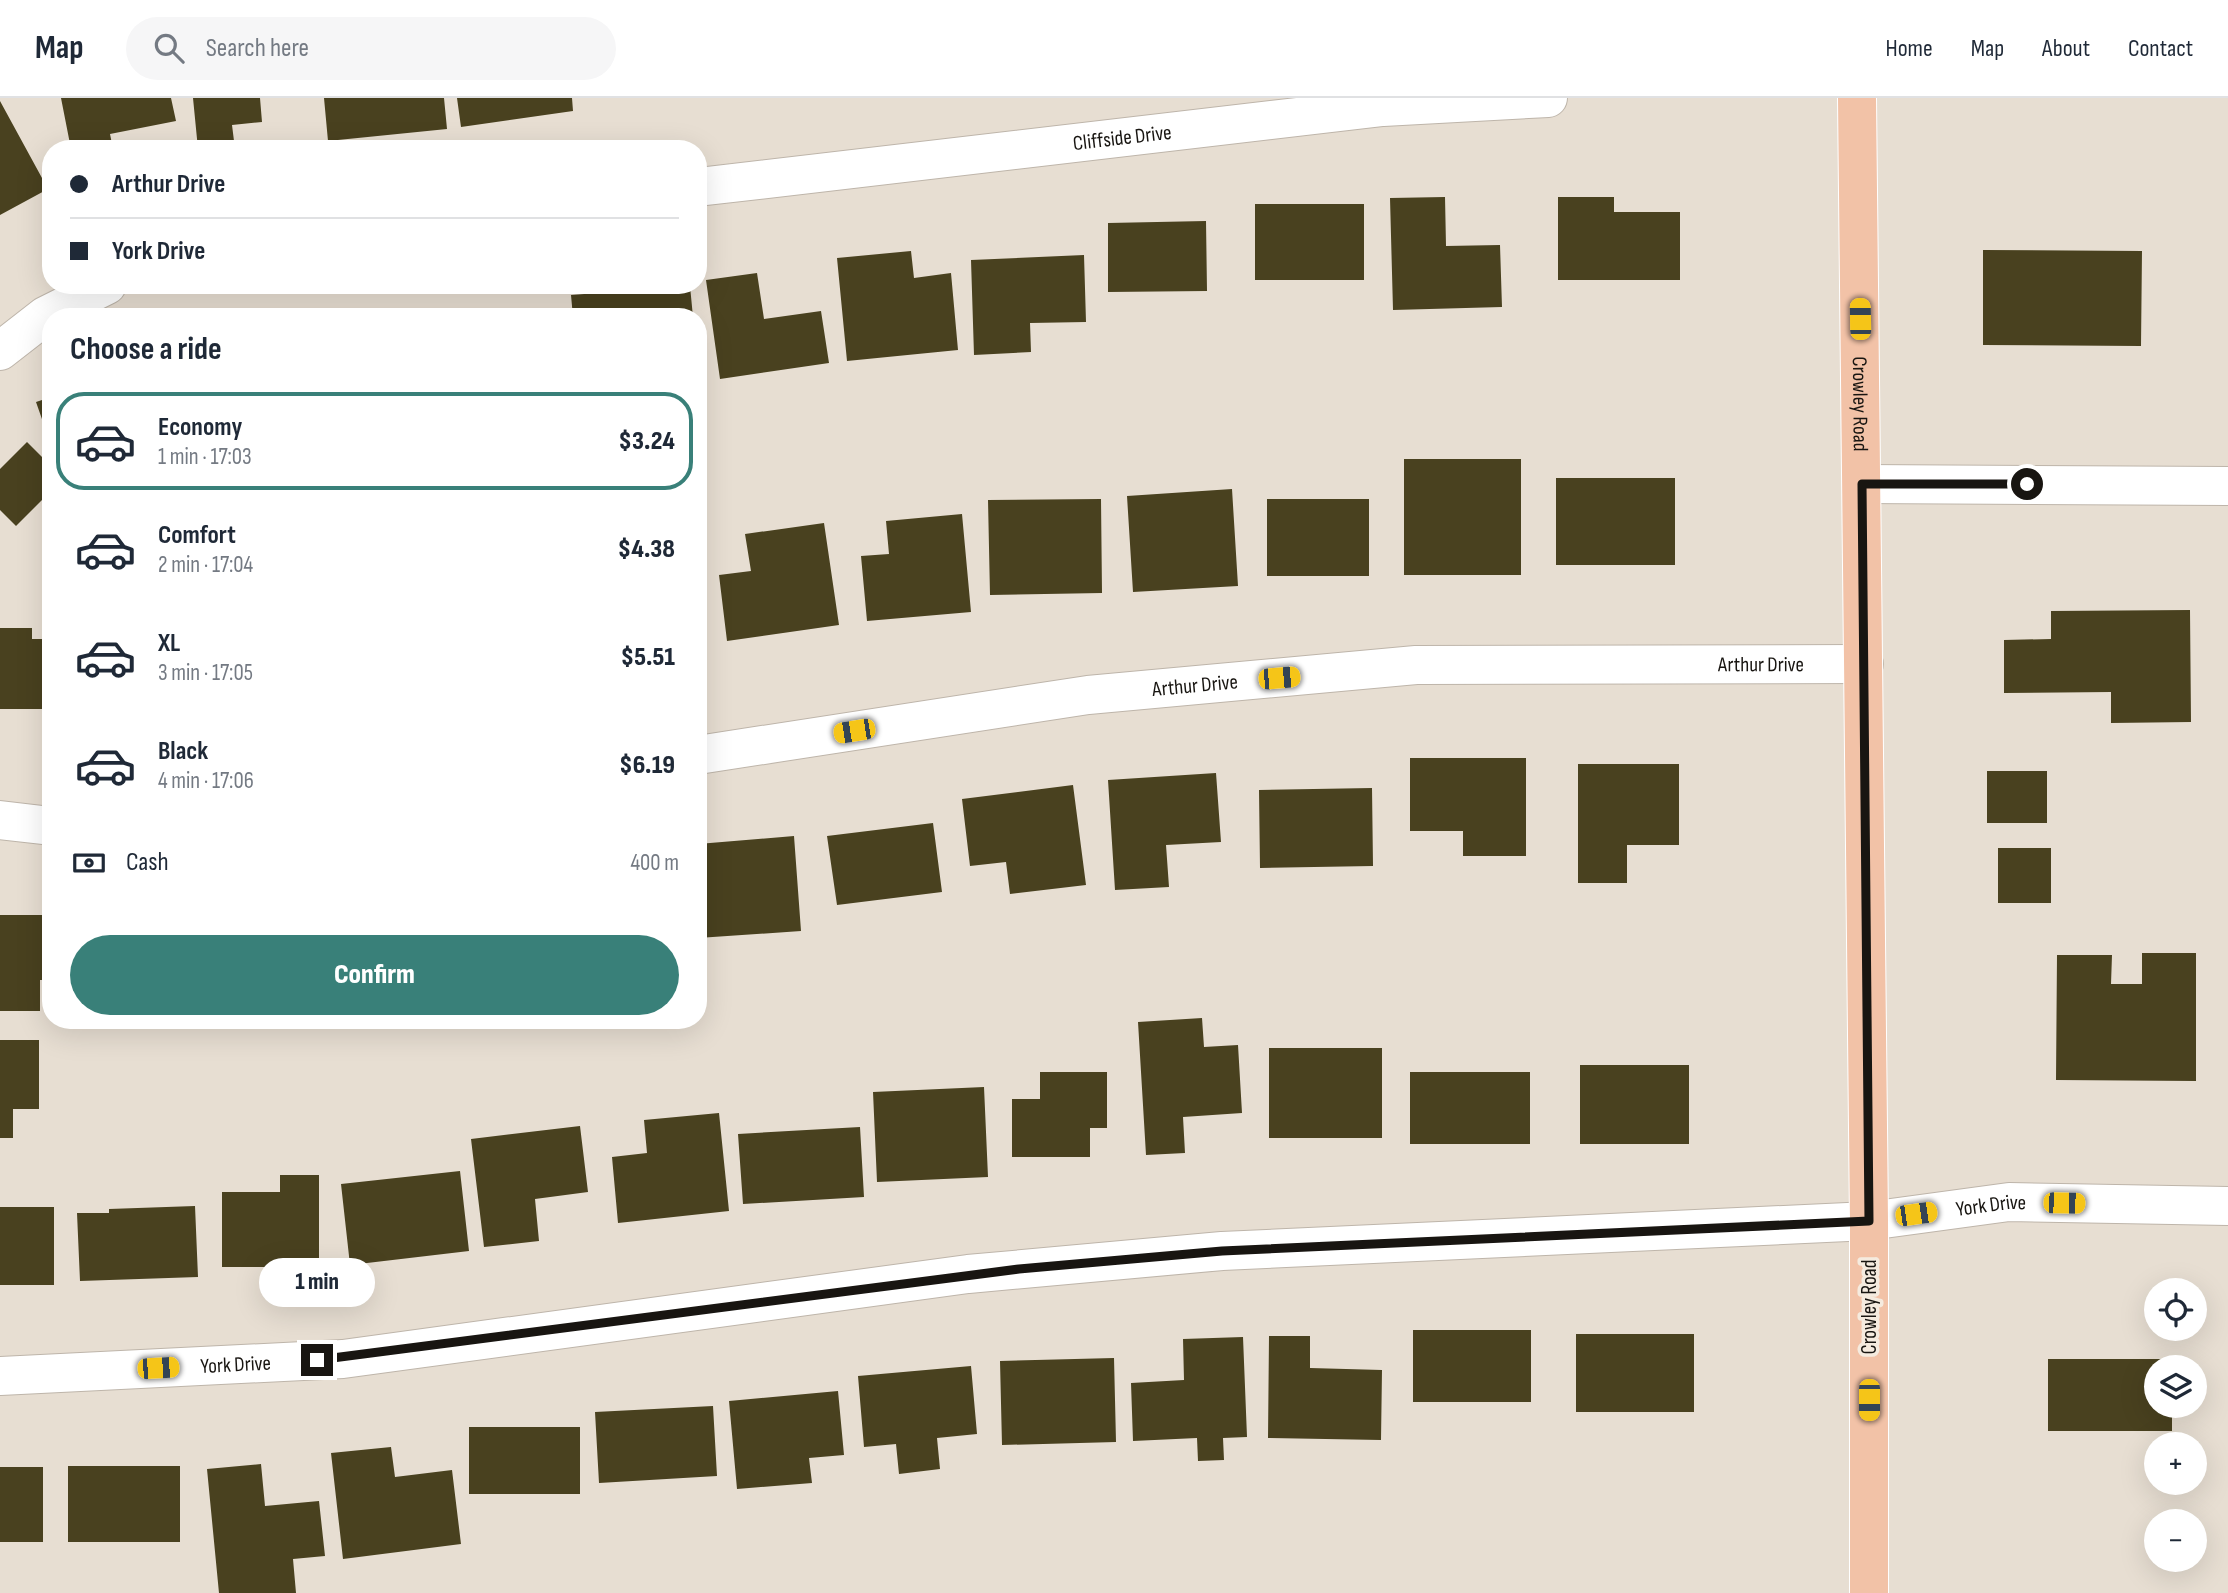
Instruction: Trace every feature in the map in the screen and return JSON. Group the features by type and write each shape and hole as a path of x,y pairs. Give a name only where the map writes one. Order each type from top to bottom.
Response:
{"main road":[{"name":"Crowley Road","path":"1857,98 1869,1221 1869,1593"}],"street":[{"name":"Cliffside Drive","path":"707,186 1383,107 1548,98"},
{"path":"61,308 89,294"},
{"path":"0,351 42,318"},
{"path":"1862,484 2228,486"},
{"name":"Arthur Drive","path":"707,754 1088,695 1416,665 1864,664"},
{"path":"0,820 42,825"},
{"name":"York Drive","path":"0,1376 343,1359 968,1274 1222,1251 1869,1221 2009,1202 2228,1206"}],"building":[{"path":"61,98 171,98 176,121 110,134 111,140 69,140"},
{"path":"193,98 260,98 262,122 232,125 234,140 197,140"},
{"path":"324,98 444,98 447,129 328,140"},
{"path":"457,98 572,98 573,111 461,127"},
{"path":"0,101 42,178 42,192 0,215"},
{"path":"1445,197 1446,246 1500,245 1502,307 1393,310 1390,198"},
{"path":"1558,197 1614,197 1614,212 1680,212 1680,280 1558,280"},
{"path":"1255,204 1364,204 1364,280 1255,280"},
{"path":"1206,221 1207,291 1108,292 1108,223"},
{"path":"1983,250 2142,251 2141,346 1983,345"},
{"path":"911,251 914,278 951,273 958,350 847,361 837,258"},
{"path":"1084,255 1086,322 1030,323 1031,352 974,355 971,260"},
{"path":"757,273 764,319 821,311 829,363 720,379 707,280"},
{"path":"691,294 692,308 572,308 571,295"},
{"path":"42,400 42,419 36,402"},
{"path":"27,442 42,457 42,500 16,526 0,510 0,469"},
{"path":"1404,459 1521,459 1521,575 1404,575"},
{"path":"1556,478 1675,478 1675,565 1556,565"},
{"path":"1232,489 1238,586 1133,592 1127,496"},
{"path":"1101,499 1102,593 990,595 988,500"},
{"path":"1267,499 1369,499 1369,576 1267,576"},
{"path":"962,514 971,612 867,621 861,556 889,554 886,521"},
{"path":"824,523 839,625 727,641 719,575 751,571 745,534"},
{"path":"2190,610 2191,722 2111,723 2111,692 2004,693 2004,640 2051,639 2051,611"},
{"path":"0,628 32,628 32,639 42,639 42,709 0,709"},
{"path":"1410,758 1526,758 1526,856 1463,856 1463,831 1410,831"},
{"path":"1578,764 1679,764 1679,845 1627,845 1627,883 1578,883"},
{"path":"1987,771 2047,771 2047,823 1987,823"},
{"path":"1216,773 1221,842 1166,845 1169,887 1115,890 1108,780"},
{"path":"1073,785 1086,885 1010,894 1006,862 970,866 962,799"},
{"path":"1372,788 1373,866 1260,868 1259,790"},
{"path":"933,823 942,892 837,905 827,836"},
{"path":"794,836 801,931 707,937 707,843"},
{"path":"1998,848 2051,848 2051,903 1998,903"},
{"path":"0,915 42,915 40,1011 0,1011"},
{"path":"2142,953 2196,953 2196,1081 2056,1080 2057,955 2112,955 2111,984 2142,984"},
{"path":"1202,1018 1204,1047 1238,1045 1242,1113 1183,1117 1185,1153 1146,1155 1138,1022"},
{"path":"0,1040 39,1040 39,1109 13,1109 13,1138 0,1138"},
{"path":"1269,1048 1382,1048 1382,1138 1269,1138"},
{"path":"1580,1065 1689,1065 1689,1144 1580,1144"},
{"path":"1040,1072 1107,1072 1107,1128 1090,1128 1090,1157 1012,1157 1012,1099 1040,1099"},
{"path":"1410,1072 1530,1072 1530,1144 1410,1144"},
{"path":"984,1087 988,1177 877,1182 873,1092"},
{"path":"719,1113 729,1211 618,1223 612,1157 647,1153 644,1120"},
{"path":"580,1126 588,1192 535,1199 539,1241 484,1247 471,1139"},
{"path":"860,1127 864,1197 743,1204 738,1134"},
{"path":"460,1171 469,1251 350,1265 341,1184"},
{"path":"280,1175 319,1175 319,1267 222,1267 222,1192 280,1192"},
{"path":"195,1206 198,1277 80,1281 77,1213"},
{"path":"0,1207 54,1207 54,1285 0,1285"},
{"path":"1413,1330 1531,1330 1531,1402 1413,1402"},
{"path":"1576,1334 1694,1334 1694,1412 1576,1412"},
{"path":"1269,1336 1310,1336 1310,1368 1382,1370 1381,1440 1268,1438"},
{"path":"1243,1337 1247,1437 1223,1438 1224,1460 1198,1461 1197,1438 1133,1441 1131,1383 1184,1380 1183,1339"},
{"path":"1114,1358 1116,1442 1002,1445 1000,1361"},
{"path":"2048,1359 2144,1359 2144,1418 2172,1418 2172,1431 2048,1431"},
{"path":"971,1366 977,1434 937,1438 940,1469 899,1474 896,1444 864,1447 858,1376"},
{"path":"838,1391 844,1455 809,1458 812,1483 737,1489 729,1401"},
{"path":"713,1406 717,1476 599,1483 595,1412"},
{"path":"469,1427 580,1427 580,1494 469,1494"},
{"path":"391,1447 395,1477 452,1470 461,1544 343,1559 331,1453"},
{"path":"261,1464 265,1506 319,1501 325,1556 293,1559 296,1593 219,1593 207,1469"},
{"path":"68,1466 180,1466 180,1542 68,1542"},
{"path":"0,1467 43,1467 43,1542 0,1542"}],"route":[{"path":"317,1360 343,1359 1019,1269 1222,1251 1869,1221 1862,484 2027,484"}]}
